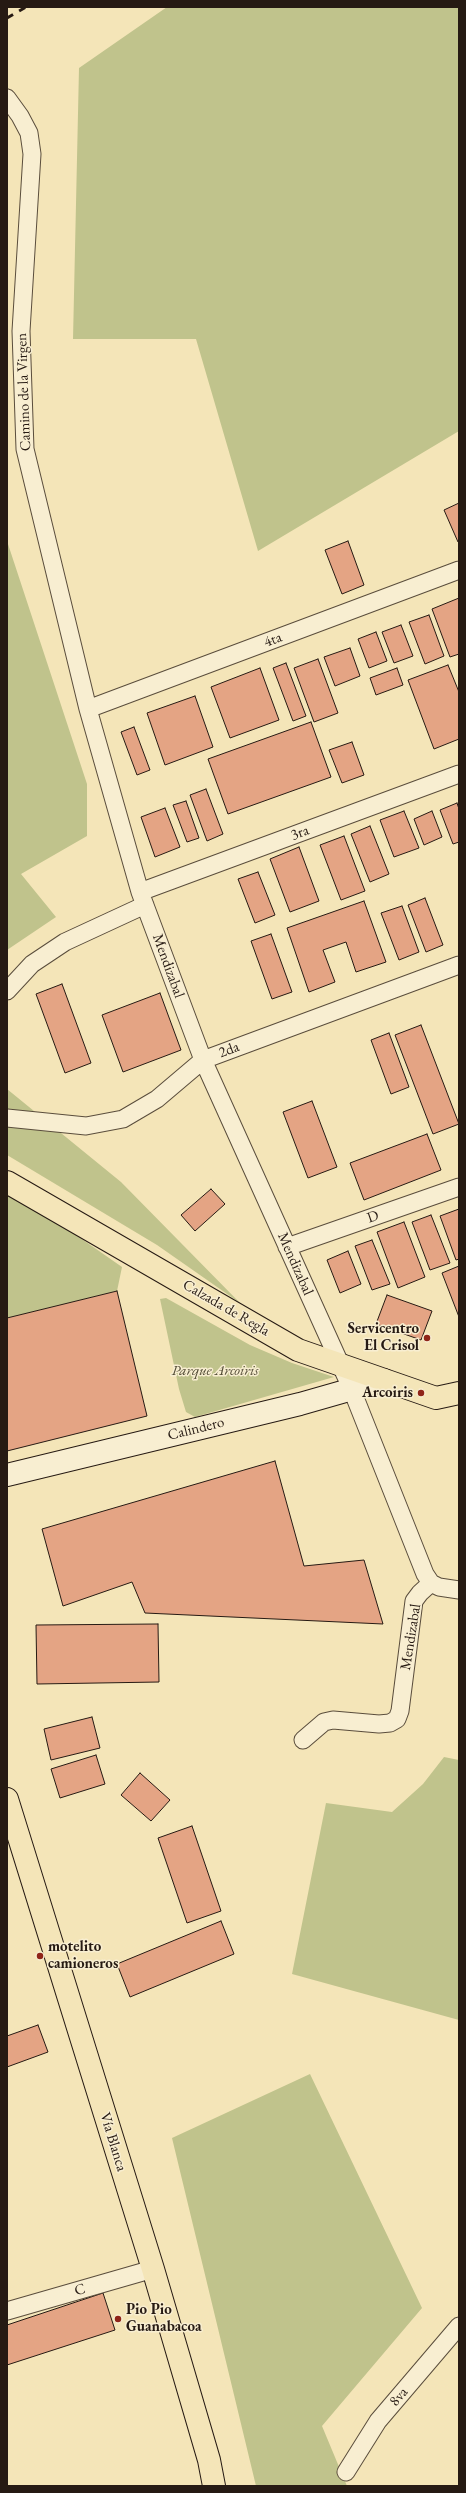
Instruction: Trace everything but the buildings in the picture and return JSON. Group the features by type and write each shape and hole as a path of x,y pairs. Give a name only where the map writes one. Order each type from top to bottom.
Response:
{"main road":[{"name":"Calzada de Regla","path":"7,1182 298,1350 436,1398 459,1403"},
{"name":"Calindero","path":"7,1475 352,1390 384,1380"},
{"path":"436,1398 459,1394"},
{"name":"Vía Blanca","path":"7,1799 13,1838 153,2269 209,2460 214,2486"}],"street":[{"name":"Camino de la Virgen","path":"7,98 20,116 29,133 32,154 21,331 25,449 88,709"},
{"name":"4ta","path":"88,709 459,570"},
{"name":"Mendizabal","path":"88,709 143,899 203,1060 352,1390 425,1574 430,1583 414,1601 400,1711 397,1719 390,1723 379,1724 333,1720 324,1722 303,1740"},
{"name":"3ra","path":"7,991 32,964 65,942 143,899 459,774"},
{"name":"2da","path":"7,1118 86,1126 123,1119 157,1099 203,1060 459,966"},
{"name":"D","path":"287,1247 459,1187"},
{"path":"430,1583 439,1587 459,1590"},
{"name":"C","path":"7,2311 153,2269"},
{"name":"8va","path":"346,2472 378,2421 459,2326"}],"green space":[{"path":"167,7 459,7 459,431 258,551 196,339 73,339 79,68"},
{"path":"7,541 87,784 87,836 21,874 56,917 7,950"},
{"path":"7,1089 121,1182 240,1303 157,1245 7,1155"},
{"path":"7,1193 43,1212 122,1267 117,1291 7,1318"},
{"name":"Parque Arcoiris","path":"166,1298 250,1345 292,1363 334,1377 195,1417 186,1412 179,1389 160,1299"},
{"path":"444,1757 459,1760 459,2020 292,1974 326,1803 392,1812 423,1784"},
{"path":"310,2074 422,2308 322,2426 347,2486 256,2486 172,2138"}],"railway":[{"path":"7,18 26,7"}],"place":[{"name":"Servicentro El Crisol","path":"427,1338"},
{"name":"Arcoiris","path":"421,1393"},
{"name":"motelito camioneros","path":"40,1956"},
{"name":"Pio Pio Guanabacoa","path":"118,2319"}]}
